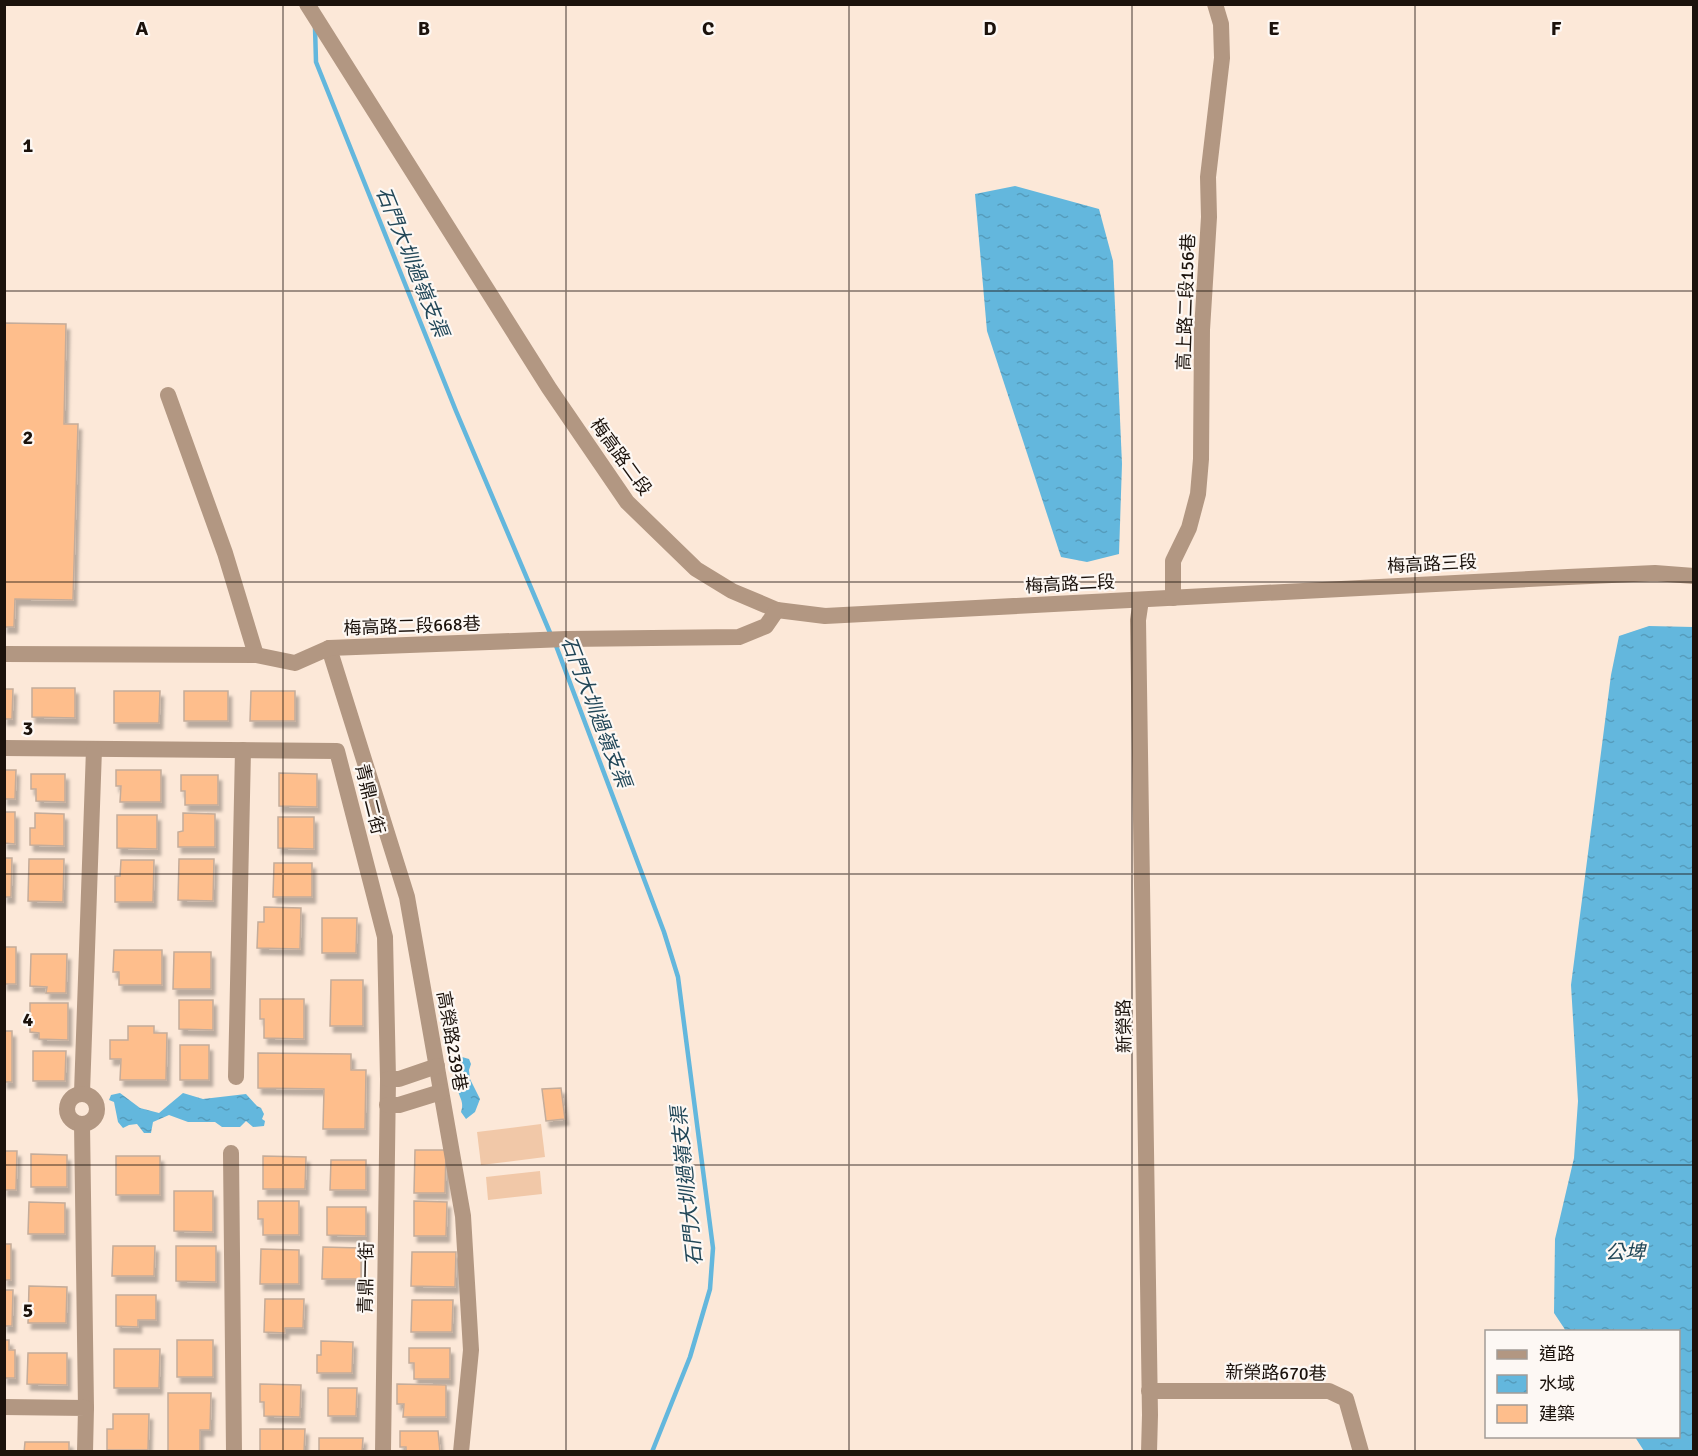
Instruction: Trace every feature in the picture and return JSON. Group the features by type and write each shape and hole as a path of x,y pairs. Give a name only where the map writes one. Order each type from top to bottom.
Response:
{"street":[{"name":"高上路二段156巷","path":"1173,598 1173,561 1189,528 1198,494 1201,459 1202,330 1209,217 1209,177 1222,58 1221,24 1215,4"},
{"name":"梅高路二段","path":"308,6 549,388 627,502 696,569 732,591 777,610 825,616 1173,598"},
{"path":"168,395 225,553 256,655"},
{"name":"梅高路三段","path":"1173,598 1655,573 1694,576"},
{"name":"新榮路","path":"1141,600 1138,620 1149,1452"},
{"name":"梅高路二段668巷","path":"4,654 256,655 296,663 329,648 566,639 739,637 766,626 777,610"},
{"name":"高榮路239巷","path":"329,648 407,897 463,1216 471,1350 461,1452"},
{"name":"青鼎二街","path":"4,748 337,751 385,937 388,1079"},
{"path":"85,1452 82,1124 72,1121 67,1106 72,1097 82,1093 94,749"},
{"path":"236,1077 243,750"},
{"path":"388,1079 399,1079 437,1066"},
{"name":"青鼎一街","path":"383,1452 388,1079"},
{"path":"387,1106 399,1105 441,1092"},
{"path":"231,1154 234,1452"},
{"name":"新榮路670巷","path":"1149,1391 1329,1391 1346,1399 1361,1452"},
{"path":"4,1407 86,1408"}],"shaded area":[{"path":"541,1124 545,1157 481,1165 477,1132"},
{"path":"540,1171 542,1194 488,1200 486,1177"}],"water":[{"path":"1015,186 1099,209 1113,261 1122,464 1119,554 1087,562 1061,557 987,331 975,194"},
{"name":"公埤","path":"1649,626 1693,627 1693,1451 1644,1451 1636,1438 1680,1438 1680,1330 1565,1330 1554,1313 1555,1239 1574,1158 1578,1101 1571,985 1611,675 1619,636"},
{"path":"462,1057 469,1059 470,1079 480,1099 475,1112 466,1119 461,1112 462,1105 458,1091 460,1075 458,1064"},
{"path":"120,1093 140,1108 159,1113 183,1093 203,1099 246,1094 261,1108 264,1114 262,1119 265,1121 264,1126 253,1127 246,1121 240,1127 222,1127 215,1122 188,1122 169,1115 153,1122 151,1133 144,1133 137,1124 123,1128 118,1122 114,1102 109,1100 111,1095"}],"building":[{"path":"4,323 66,324 64,424 78,424 73,600 15,599 14,627 4,627"},
{"path":"32,688 75,688 75,718 32,717"},
{"path":"4,689 13,689 12,719 4,719"},
{"path":"114,691 160,691 159,723 114,723"},
{"path":"184,691 228,691 228,721 184,721"},
{"path":"251,691 295,691 295,721 250,721"},
{"path":"4,770 16,770 15,799 4,799"},
{"path":"116,770 161,770 161,802 120,802 121,786 116,786"},
{"path":"279,773 317,774 317,807 279,806"},
{"path":"31,774 65,774 65,802 36,801 36,789 31,789"},
{"path":"181,775 218,775 218,805 185,805 185,791 181,791"},
{"path":"4,812 15,812 15,844 4,843"},
{"path":"35,813 64,814 64,846 30,845 30,828 35,828"},
{"path":"183,813 215,814 215,847 178,847 178,832 183,831"},
{"path":"117,815 157,815 157,849 117,848"},
{"path":"278,817 314,817 314,849 278,848"},
{"path":"4,858 12,858 11,897 4,897"},
{"path":"29,859 64,859 63,902 28,901"},
{"path":"179,859 214,859 213,901 178,900"},
{"path":"121,860 154,860 153,902 115,902 115,876 120,876"},
{"path":"274,863 312,863 312,897 273,897"},
{"path":"264,907 301,908 300,949 257,948 258,922 264,922"},
{"path":"322,918 357,918 356,953 322,953"},
{"path":"4,947 16,947 16,984 4,984"},
{"path":"114,950 162,950 162,985 119,985 119,972 113,972"},
{"path":"174,952 211,952 211,989 173,989"},
{"path":"31,954 67,954 66,993 46,993 47,987 30,986"},
{"path":"331,980 363,980 363,1026 330,1026"},
{"path":"260,999 304,999 304,1039 264,1038 264,1019 260,1019"},
{"path":"179,1000 213,1000 213,1030 179,1029"},
{"path":"30,1003 68,1003 68,1040 39,1039 39,1033 30,1032"},
{"path":"128,1026 154,1026 154,1033 167,1033 166,1080 120,1080 121,1059 110,1059 110,1040 128,1040"},
{"path":"4,1031 12,1031 12,1082 4,1082"},
{"path":"180,1045 209,1045 209,1080 180,1080"},
{"path":"33,1051 66,1051 65,1081 33,1081"},
{"path":"258,1053 351,1054 351,1070 366,1070 365,1129 323,1129 324,1089 258,1088"},
{"path":"561,1088 565,1119 546,1121 542,1089"},
{"path":"415,1150 446,1150 445,1193 414,1193"},
{"path":"4,1151 17,1151 16,1190 4,1190"},
{"path":"31,1154 67,1155 67,1187 31,1187"},
{"path":"116,1156 160,1156 160,1195 116,1195"},
{"path":"263,1156 306,1157 305,1189 263,1189"},
{"path":"331,1160 366,1160 366,1190 330,1190"},
{"path":"174,1191 213,1191 213,1232 174,1231"},
{"path":"258,1201 299,1201 299,1235 263,1235 263,1219 258,1219"},
{"path":"414,1201 447,1202 446,1236 414,1236"},
{"path":"29,1202 65,1203 65,1234 28,1234"},
{"path":"327,1207 366,1207 366,1236 327,1235"},
{"path":"4,1244 11,1244 11,1280 4,1280"},
{"path":"113,1246 155,1246 154,1276 112,1276"},
{"path":"176,1246 216,1246 216,1282 176,1281"},
{"path":"323,1247 361,1248 361,1279 322,1279"},
{"path":"261,1249 299,1250 299,1284 260,1284"},
{"path":"412,1252 456,1252 455,1287 411,1286"},
{"path":"29,1286 67,1287 66,1323 28,1323"},
{"path":"4,1290 13,1290 12,1326 4,1326"},
{"path":"116,1295 156,1295 156,1320 138,1320 138,1327 116,1326"},
{"path":"265,1299 304,1299 303,1328 285,1328 285,1333 264,1332"},
{"path":"412,1300 453,1300 452,1332 411,1332"},
{"path":"4,1340 9,1340 9,1350 15,1350 15,1378 4,1378"},
{"path":"177,1340 213,1340 213,1377 177,1377"},
{"path":"321,1341 353,1342 352,1373 317,1373 317,1355 321,1355"},
{"path":"409,1348 450,1348 450,1379 414,1379 414,1363 409,1363"},
{"path":"114,1349 160,1349 159,1388 114,1388"},
{"path":"28,1353 67,1353 67,1385 27,1384"},
{"path":"260,1384 301,1385 300,1417 264,1416 264,1402 260,1402"},
{"path":"397,1384 446,1385 446,1417 403,1417 404,1404 397,1404"},
{"path":"328,1388 357,1388 356,1416 328,1416"},
{"path":"168,1393 211,1393 210,1430 200,1430 200,1452 168,1452"},
{"path":"113,1414 149,1414 148,1450 107,1450 107,1429 113,1429"},
{"path":"260,1429 305,1429 304,1452 260,1452"},
{"path":"400,1431 438,1431 440,1452 406,1452 406,1447 400,1447"},
{"path":"319,1438 363,1438 362,1452 319,1452"},
{"path":"25,1442 69,1442 69,1452 24,1452"}],"waterway":[{"name":"石門大圳過嶺支渠","path":"315,27 316,62 456,411 551,635"},
{"name":"石門大圳過嶺支渠","path":"555,643 664,932 678,977 713,1248 710,1289 690,1357 652,1452"}]}
